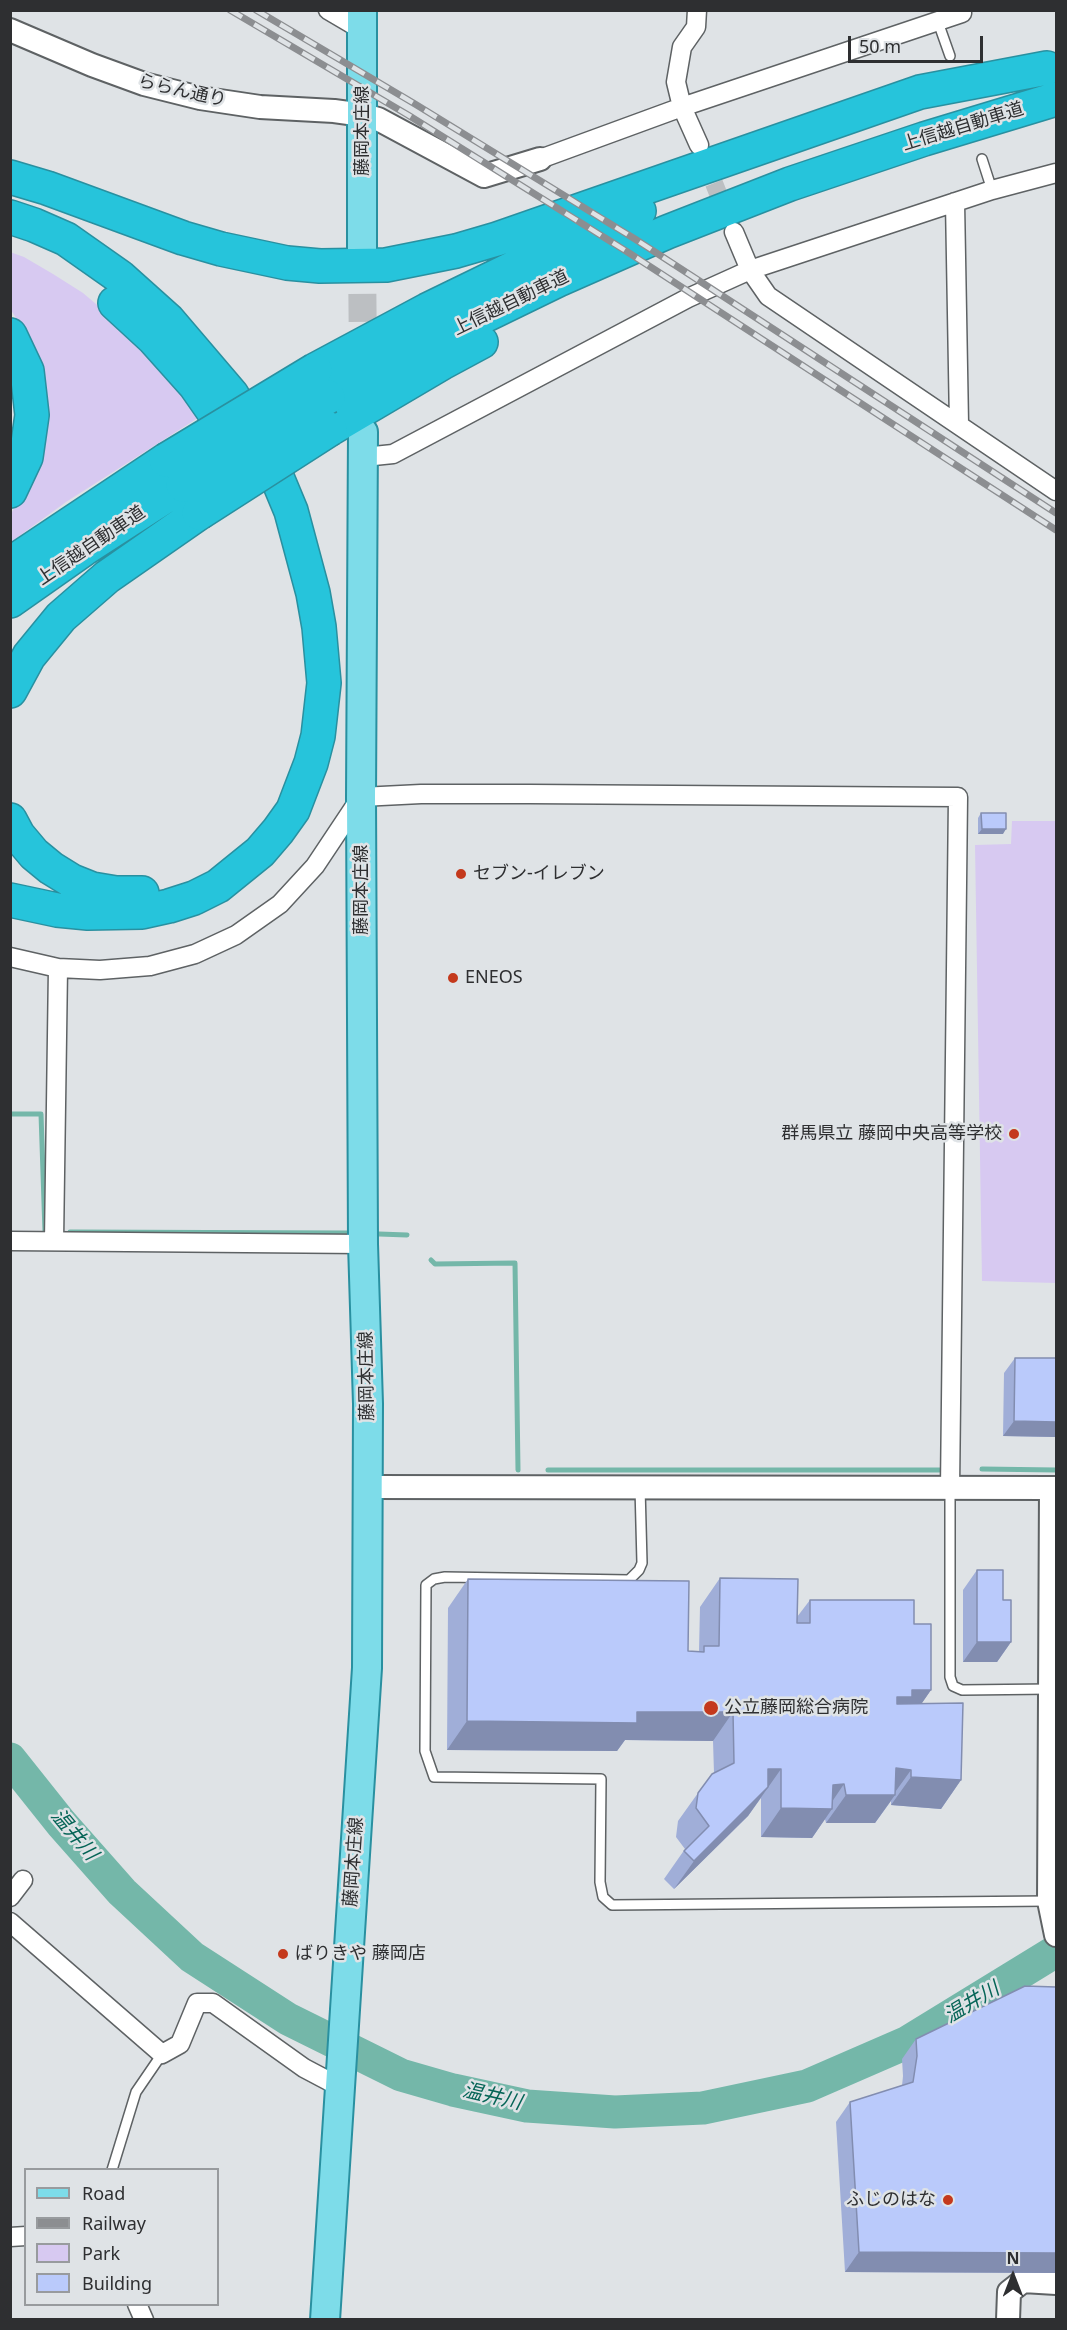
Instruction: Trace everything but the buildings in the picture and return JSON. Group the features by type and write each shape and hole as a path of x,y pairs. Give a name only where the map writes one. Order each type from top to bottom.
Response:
{"highway":[{"path":"10,177 183,238 243,254 287,263 320,266 386,265 447,253 497,239 920,92 1052,67"},
{"name":"上信越自動車道","path":"10,564 174,472 322,383 427,310 536,257 644,208 777,155 909,110 1052,67"},
{"name":"上信越自動車道","path":"322,383 449,333 558,280 667,232 790,184 924,139 1056,99"},
{"path":"10,691 29,656 61,617 107,577 199,513 330,429 442,363 585,287 689,240 803,194 924,139"},
{"path":"10,217 66,239 120,277 168,320 232,395 266,452 294,521 314,593 324,682 318,736 311,763 293,810 260,852 218,886 186,901 142,912 67,911 10,900"},
{"path":"10,240 55,259 79,274 130,316 195,385 232,436 262,495 284,559 299,626 304,692 295,750 280,793 268,815 234,852 214,868 191,880 166,889 140,893 116,893 92,889 72,881 42,861 18,835 10,820"},
{"path":"10,335 27,371 32,415 27,457 10,491"},
{"name":"上信越自動車道","path":"10,601 84,549 174,472"}],"main road":[{"name":"藤岡本庄線","path":"362,20 362,252"},
{"name":"藤岡本庄線","path":"325,2319 367,1668 368,1487 363,1244 361,797 364,445"}],"street":[{"path":"328,10 362,20"},
{"path":"698,10 696,27 682,47 676,82 682,107 699,145"},
{"path":"540,159 682,107 965,11"},
{"name":"ららん通り","path":"10,30 144,84 200,98 260,108 363,115 392,125 484,176 540,159"},
{"path":"364,445 393,454 688,298 750,270 992,190 1056,173"},
{"path":"955,202 958,424"},
{"path":"734,232 750,270 768,296 1056,491"},
{"path":"10,957 58,968 100,970 150,966 195,954 236,935 280,904 315,866 361,797 498,794 958,797 950,1488"},
{"path":"54,1241 58,968"},
{"path":"10,1241 363,1244"},
{"path":"368,1487 1054,1488 1049,1901 1056,1933"},
{"path":"10,1897 23,1880"},
{"path":"10,1922 162,2054 180,2044 197,2003 213,2002 304,2068 341,2079"},
{"path":"1008,2319 1009,2292 1023,2281 1056,2283"}],"lane":[{"path":"938,22 950,56"},
{"path":"981,159 992,190"},
{"path":"640,1487 642,1563 639,1570 629,1580 446,1577 426,1585 425,1751 434,1777 601,1779 600,1882 603,1897 612,1905 1049,1901"},
{"path":"950,1488 950,1677 953,1686 962,1690 1053,1689"},
{"path":"112,2168 136,2092 162,2054"}],"green space":[{"path":"10,252 24,257 83,293 109,315 162,366 201,416 66,502 11,542 11,514 29,481 29,339 11,310"},
{"name":"群馬県立 藤岡中央高等学校","path":"1012,821 1056,821 1056,1283 982,1281 975,845 1011,844"}],"waterway":[{"path":"10,1114 41,1114 45,1232"},
{"path":"70,1232 347,1233"},
{"path":"379,1234 407,1235"},
{"path":"431,1260 435,1264 515,1263 518,1470"},
{"path":"982,1469 1056,1470"},
{"path":"548,1470 944,1470"},
{"name":"温井川","path":"10,1759 61,1823 122,1892 192,1957 288,2019 401,2075 453,2090 527,2106 615,2112 703,2108 807,2086 906,2043 1056,1951"}],"tunnel":[{"path":"704,158 727,216"},
{"path":"362,252 363,364"}],"railway":[{"path":"230,10 408,115 626,251 1056,530"},
{"path":"256,10 635,239 1056,513"}],"place":[{"name":"セブン-イレブン","path":"461,874"},
{"name":"ENEOS","path":"453,978"},
{"name":"群馬県立 藤岡中央高等学校","path":"1014,1134"},
{"name":"公立藤岡総合病院","path":"711,1708"},
{"name":"ばりきや 藤岡店","path":"283,1954"},
{"name":"ふじのはな","path":"948,2200"}]}
